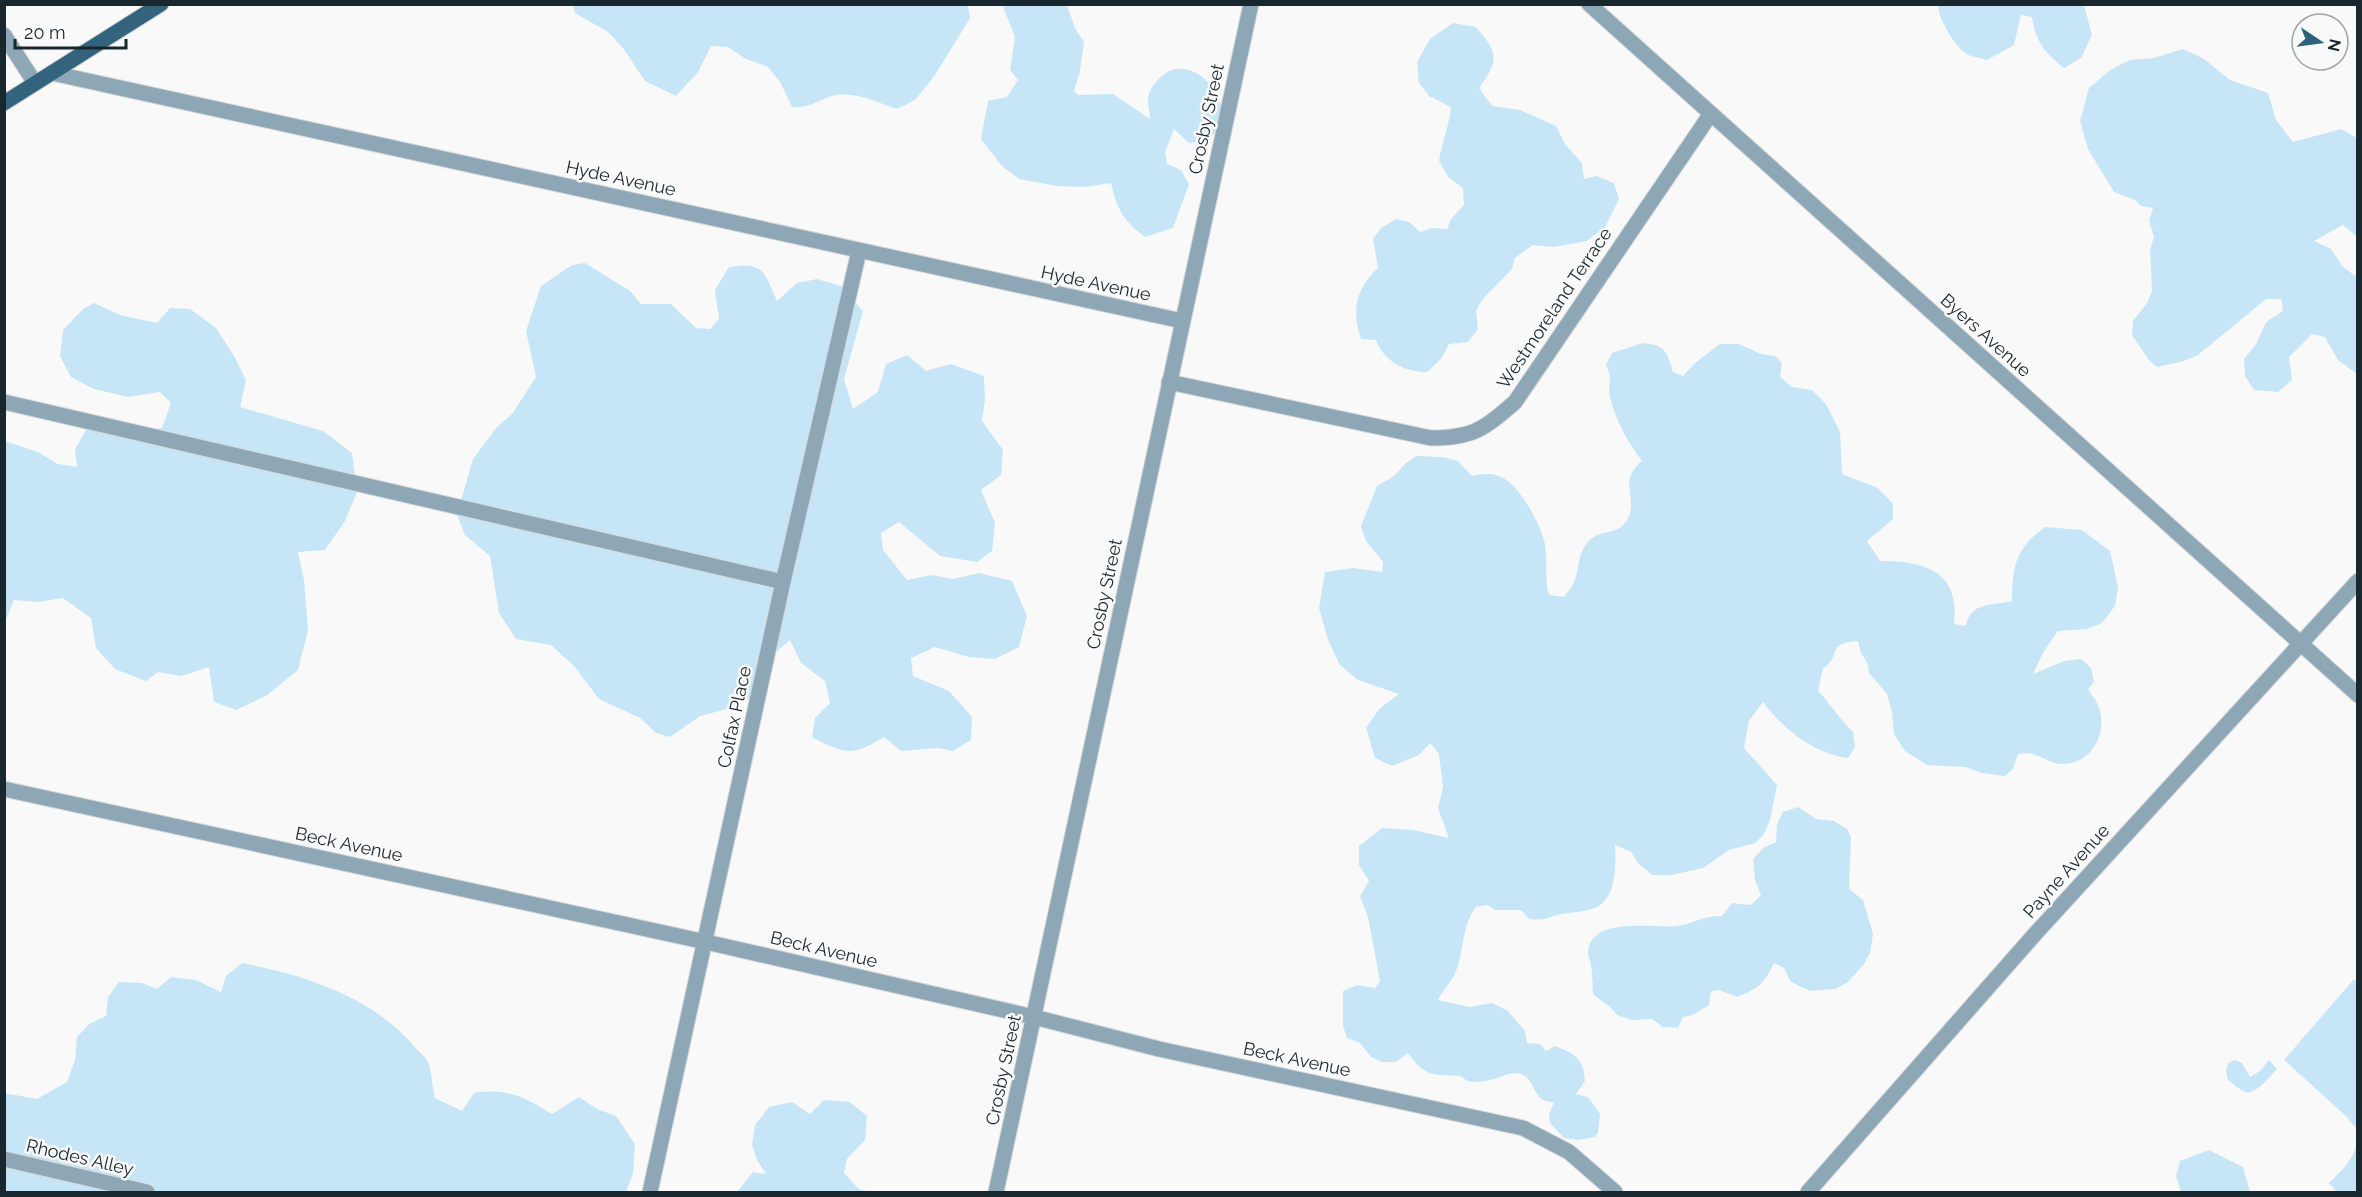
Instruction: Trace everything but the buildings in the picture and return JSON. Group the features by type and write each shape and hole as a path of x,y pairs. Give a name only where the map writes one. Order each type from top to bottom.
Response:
{"main road":[{"path":"4,103 161,4"}],"street":[{"name":"Crosby Street","path":"996,1192 1251,4"},
{"name":"Byers Avenue","path":"1589,4 2358,695"},
{"path":"4,35 35,83"},
{"name":"Hyde Avenue","path":"52,74 1182,321"},
{"name":"Westmoreland Terrace","path":"1169,382 1431,438 1456,438 1488,426 1515,402 1710,114"},
{"name":"Colfax Place","path":"650,1192 783,582 859,251"},
{"path":"4,402 783,582"},
{"name":"Payne Avenue","path":"1808,1192 2035,934 2358,581"},
{"name":"Beck Avenue","path":"4,789 706,942 1034,1017 1159,1049 1523,1128 1569,1152 1615,1192"},
{"name":"Rhodes Alley","path":"4,1159 147,1192"}],"shaded area":[{"path":"572,5 968,5 970,18 935,75 915,100 897,109 845,94 831,96 806,106 792,107 780,82 768,67 746,59 728,47 711,46 698,72 676,96 645,81 623,48 608,32 575,13"},
{"path":"1007,5 1067,5 1075,28 1084,42 1080,71 1074,91 1078,95 1113,94 1150,119 1148,97 1150,91 1158,79 1171,70 1193,71 1212,86 1221,108 1221,120 1209,140 1189,143 1174,129 1165,152 1167,164 1181,170 1189,184 1173,228 1145,237 1122,214 1111,183 1085,187 1057,186 1019,179 1002,166 981,139 988,101 1007,97 1018,80 1010,70 1015,37 1003,7"},
{"path":"1938,5 2084,5 2092,35 2081,58 2064,68 2042,46 2033,26 2032,17 2021,15 2014,45 1987,60 1968,55 1958,46 1944,25"},
{"path":"1453,23 1476,27 1489,43 1494,56 1493,63 1479,88 1492,106 1520,110 1556,126 1565,144 1582,163 1584,179 1596,176 1614,183 1619,199 1605,227 1587,241 1554,247 1533,245 1515,258 1512,269 1482,300 1476,311 1478,329 1468,342 1449,344 1441,359 1427,372 1419,372 1403,368 1390,360 1376,340 1361,339 1356,310 1360,292 1378,268 1373,239 1381,228 1396,219 1409,222 1420,232 1432,228 1447,229 1451,219 1464,205 1463,188 1448,177 1439,161 1451,107 1429,96 1419,83 1417,62 1430,39"},
{"path":"2183,49 2204,59 2230,80 2268,93 2276,120 2293,142 2341,129 2357,138 2357,237 2343,225 2314,241 2331,249 2343,267 2357,277 2357,374 2338,360 2325,337 2312,334 2289,357 2292,380 2278,392 2254,390 2245,376 2244,359 2256,344 2266,322 2283,311 2281,299 2266,299 2198,355 2184,361 2157,367 2148,359 2132,335 2133,321 2147,303 2152,291 2150,250 2154,237 2149,221 2153,208 2141,206 2135,200 2114,192 2088,149 2080,121 2089,88 2110,70 2130,60 2154,58"},
{"path":"585,263 630,291 641,304 671,304 696,328 710,329 719,319 715,290 729,267 756,267 765,276 777,301 797,283 817,279 841,286 863,311 844,379 853,409 878,392 886,364 907,355 926,371 951,364 984,376 985,400 982,421 1003,450 1001,475 981,490 995,523 992,551 977,562 940,556 899,522 881,533 883,550 907,580 931,575 953,579 979,573 1012,581 1027,616 1019,647 995,659 969,657 935,647 911,658 913,676 949,691 972,717 971,740 953,751 938,748 901,751 884,737 864,748 848,751 812,737 815,718 830,703 825,681 801,663 790,640 774,654 752,697 727,709 700,716 670,737 656,733 640,718 599,699 574,666 551,645 516,639 499,613 490,556 465,535 457,515 473,459 497,427 512,414 536,377 526,331 541,286 572,265"},
{"path":"94,303 120,315 157,323 170,308 190,309 216,328 234,356 246,380 240,407 323,431 352,453 357,492 345,521 325,550 298,552 304,580 308,630 298,670 266,696 236,710 214,702 209,667 181,676 158,672 146,681 115,669 96,648 91,618 63,598 37,602 14,600 5,622 5,441 38,452 58,464 77,467 75,450 87,428 113,423 135,441 151,429 162,428 171,403 160,392 128,397 94,389 71,377 60,356 63,330 83,309"},
{"path":"1643,343 1661,348 1667,355 1673,372 1683,376 1695,363 1720,344 1739,344 1761,354 1775,356 1782,363 1780,377 1792,387 1812,390 1826,404 1840,432 1842,474 1878,488 1893,504 1893,519 1867,541 1880,561 1911,563 1936,573 1945,581 1951,592 1954,624 1966,626 1968,618 1977,609 2012,601 2013,578 2022,550 2045,527 2082,530 2110,551 2118,587 2115,606 2102,623 2087,629 2058,631 2044,651 2033,674 2064,661 2081,659 2091,668 2094,682 2088,689 2098,705 2101,726 2096,745 2082,759 2063,764 2037,755 2018,754 2013,769 2005,776 1982,773 1965,767 1927,765 1905,751 1894,734 1892,712 1887,694 1869,673 1868,664 1861,653 1858,641 1848,642 1837,648 1829,664 1823,668 1818,691 1853,732 1855,747 1848,758 1835,756 1800,739 1780,722 1763,702 1749,721 1744,748 1777,785 1770,820 1764,834 1755,843 1729,850 1703,868 1672,875 1652,875 1639,864 1631,852 1615,845 1614,880 1608,897 1595,908 1543,919 1529,919 1521,910 1496,910 1487,905 1476,907 1467,924 1454,976 1438,1000 1469,1007 1492,1003 1507,1010 1525,1031 1527,1043 1540,1044 1546,1051 1555,1046 1577,1058 1583,1067 1585,1081 1576,1094 1588,1097 1600,1114 1598,1133 1595,1137 1578,1140 1564,1138 1550,1123 1549,1115 1554,1102 1541,1099 1530,1081 1521,1074 1508,1074 1476,1082 1467,1081 1461,1076 1437,1075 1419,1067 1408,1053 1396,1062 1382,1062 1371,1057 1360,1043 1347,1038 1343,1026 1343,991 1357,985 1375,988 1380,981 1368,917 1360,896 1369,881 1359,865 1359,846 1382,828 1413,830 1449,838 1438,808 1443,787 1439,754 1430,743 1419,755 1392,766 1375,758 1366,728 1380,708 1399,694 1358,680 1340,665 1328,640 1319,608 1325,572 1353,568 1382,572 1383,562 1366,541 1361,526 1377,486 1394,476 1416,456 1443,457 1458,461 1472,476 1496,475 1507,480 1528,505 1543,536 1549,595 1564,597 1574,582 1586,544 1595,536 1621,527 1629,516 1631,502 1629,482 1635,468 1642,461 1615,414 1609,392 1610,375 1606,365 1612,353"},
{"path":"1798,807 1816,819 1834,821 1847,829 1851,837 1849,889 1863,900 1873,934 1870,953 1864,964 1848,982 1835,989 1810,991 1791,982 1784,968 1774,963 1760,985 1744,994 1737,997 1719,990 1711,991 1709,1005 1693,1015 1683,1017 1678,1028 1663,1027 1652,1019 1632,1020 1617,1015 1593,994 1592,969 1588,953 1591,941 1600,933 1625,926 1683,925 1708,917 1722,916 1732,903 1751,905 1761,895 1755,880 1753,859 1763,848 1776,842 1777,824 1783,812"},
{"path":"242,963 312,981 335,990 377,1013 396,1028 427,1060 435,1098 462,1111 474,1093 497,1092 515,1095 552,1114 579,1097 597,1109 616,1116 635,1144 633,1173 626,1192 5,1192 4,1093 37,1099 67,1082 75,1060 77,1037 89,1024 106,1016 108,997 119,982 142,983 157,989 171,977 196,980 221,992 226,976"},
{"path":"2354,979 2358,983 2358,1127 2355,1127 2284,1060"},
{"path":"2235,1060 2242,1063 2250,1077 2260,1071 2269,1060 2277,1069 2258,1088 2245,1092 2228,1080 2226,1071 2228,1063"},
{"path":"824,1100 850,1102 867,1116 865,1140 847,1159 844,1173 859,1189 869,1192 737,1192 753,1172 766,1174 757,1160 752,1145 755,1125 769,1107 792,1102 810,1114"},
{"path":"2357,1139 2357,1192 2337,1192 2329,1183 2351,1158"},
{"path":"2209,1150 2243,1167 2250,1192 2181,1192 2176,1176 2180,1161"}]}
